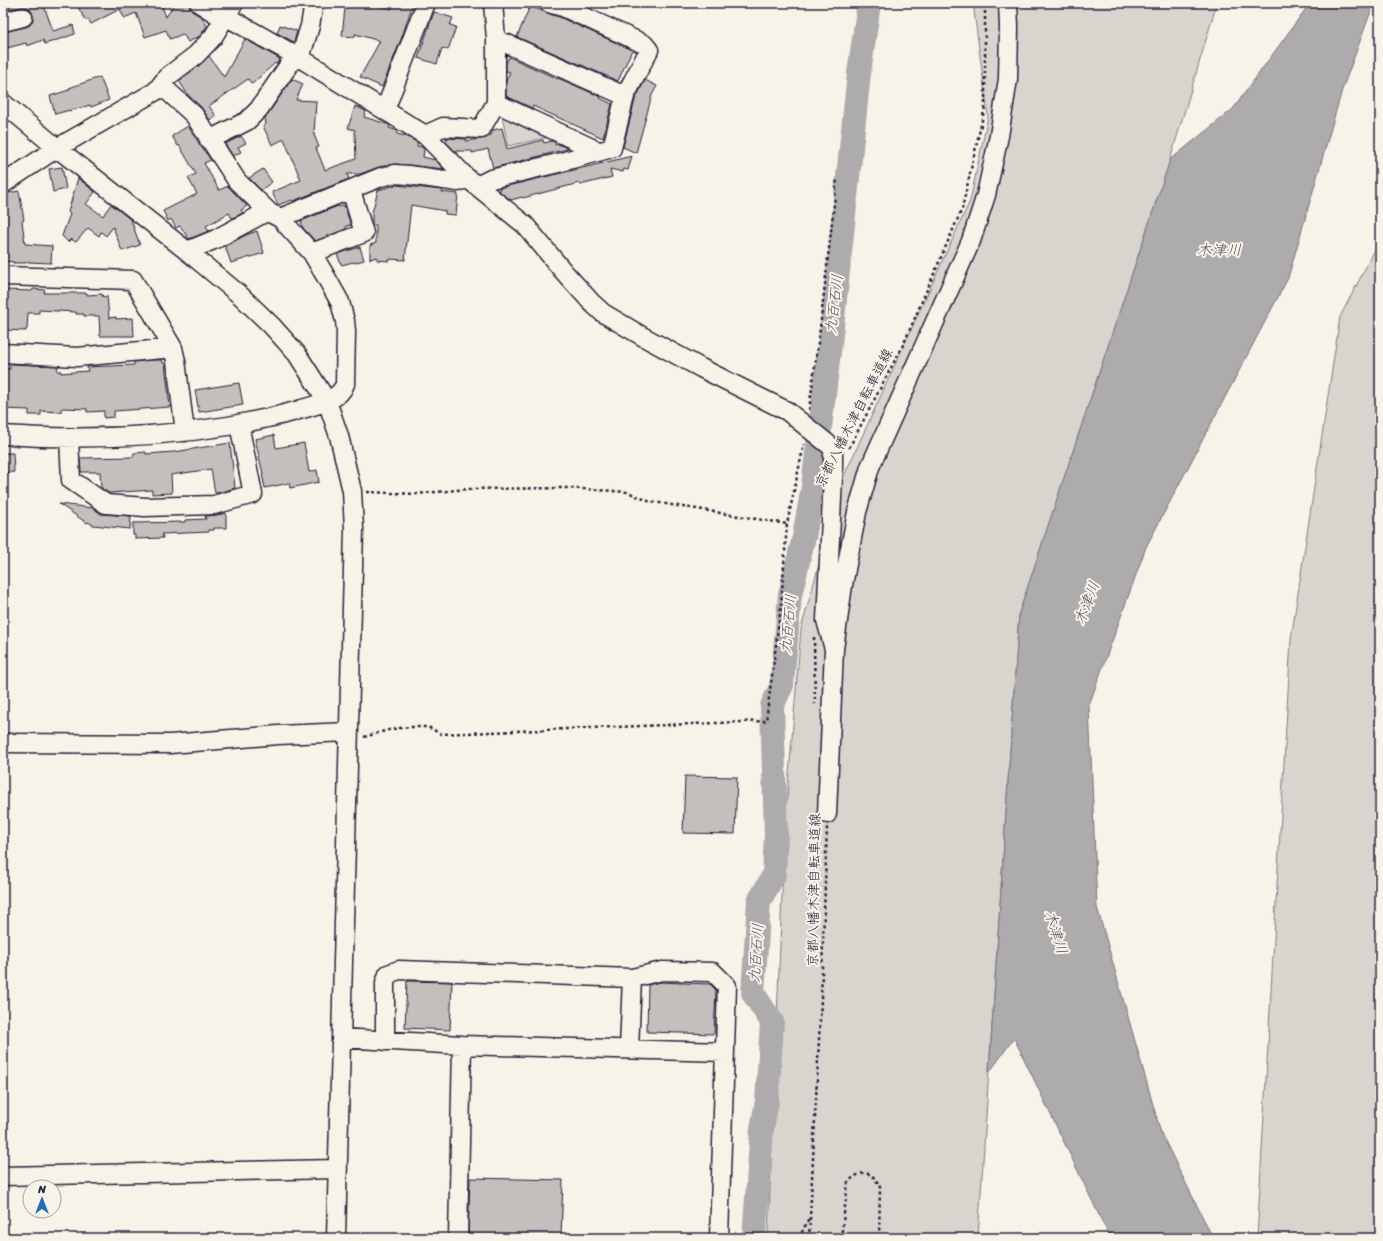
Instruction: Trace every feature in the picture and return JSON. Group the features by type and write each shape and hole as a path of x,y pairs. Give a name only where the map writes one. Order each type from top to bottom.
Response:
{"street":[{"path":"199,3 221,17 230,10"},
{"path":"209,140 247,121 268,97 298,57 310,26 314,3"},
{"path":"385,110 426,3"},
{"path":"425,134 443,127 481,129 496,103 496,39 493,3"},
{"path":"187,251 274,215 351,190 381,177 395,174 449,182 472,182 554,164 612,148 625,96 649,50 644,44 563,7 549,3"},
{"path":"827,814 834,649 843,585 857,512 870,467 970,241 986,195 999,136 1008,79 1008,3"},
{"path":"230,10 298,57 425,134 472,182 525,225 564,272 592,303 603,312 642,336 701,368 788,411 838,453 833,478 826,620 834,649"},
{"path":"3,184 57,148 156,91 167,77 196,55 213,36 230,10"},
{"path":"3,22 23,17"},
{"path":"496,39 625,96"},
{"path":"3,435 70,438 135,436 185,432 240,424 294,412 327,401 342,392 345,384 345,321 340,302 312,253 237,181 194,115 162,85"},
{"path":"3,103 57,148 187,251 241,296 272,326 297,354 327,401 343,451 352,491 354,529 336,1238"},
{"path":"496,103 598,151"},
{"path":"312,253 364,233 351,190"},
{"path":"3,276 133,280 173,348 185,432"},
{"path":"3,353 77,357 173,348"},
{"path":"70,438 71,480 106,504 145,507 214,505 253,494 240,424"},
{"path":"3,743 170,744 278,735 349,732"},
{"path":"385,1041 385,983 388,974 399,970 632,978 662,972 713,972 727,986 719,1238"},
{"path":"629,1049 632,978"},
{"path":"341,1038 462,1045 725,1052"},
{"path":"458,1238 462,1045"},
{"path":"3,1176 338,1169"}],"path":[{"name":"京都八幡木津自転車道線","path":"838,453 904,343 962,209 985,107 985,3"},
{"path":"349,732 356,738 370,736 392,729 409,727 428,727 441,734 766,721 781,606 787,524 808,427 838,178"},
{"path":"352,491 415,494 468,489 567,488 628,492 648,500 787,524"},
{"path":"814,634 815,711"},
{"name":"京都八幡木津自転車道線","path":"809,1238 821,1000 827,814"},
{"path":"841,1238 848,1182 854,1175 862,1173 869,1174 876,1179 880,1187 879,1238"},
{"path":"799,1238 810,1218"}],"shaded area":[{"path":"973,3 1217,3 1170,160 1019,613 978,1238 768,1238 785,822 801,629 843,478 970,201 988,116"},
{"path":"501,111 554,136 508,146"},
{"path":"1380,240 1380,1238 1257,1238 1291,639 1340,317"}],"water":[{"name":"木津川","path":"1310,3 1374,3 1342,90 1288,278 1146,547 1089,705 1097,907 1161,1133 1213,1238 1110,1238 1014,1038 989,1073 1019,613 1170,160 1233,109"}],"building":[{"path":"3,3 43,3 53,31 73,25 75,34 45,44 43,40 27,46 26,43 7,48 3,47 3,32 30,25 33,20 33,15 30,9 26,7 3,11"},
{"path":"76,3 161,3 166,17 175,3 185,3 189,5 193,12 202,17 207,26 200,36 188,42 183,34 170,39 166,30 145,37 136,13 124,18 120,9 91,24 88,19 85,20"},
{"path":"347,3 370,3 391,9 394,3 413,3 402,37 382,87 360,77 380,41 355,34 355,37 342,36 345,8 347,8"},
{"path":"530,6 559,17 632,50 618,81 517,37"},
{"path":"434,12 453,18 450,25 456,27 448,50 442,48 437,64 418,58"},
{"path":"280,25 297,31 294,42 277,33"},
{"path":"245,39 280,59 277,64 275,63 252,84 248,79 209,106 216,116 210,120 201,107 188,95 179,81 209,56 224,77"},
{"path":"509,57 601,97 600,98 612,104 603,138 533,106 532,108 506,96 506,81 510,72 506,71 506,63"},
{"path":"100,77 109,100 91,107 90,105 55,114 50,96"},
{"path":"292,79 303,84 296,100 316,101 314,135 319,147 316,148 325,170 356,159 355,130 348,128 355,106 366,111 364,117 390,125 389,128 398,131 397,134 406,136 418,143 417,146 422,147 424,150 423,157 435,160 444,169 396,164 379,167 360,174 347,174 349,179 293,201 292,200 278,205 272,192 301,180 284,139 272,145 263,126 266,124 265,118"},
{"path":"645,80 657,86 652,95 636,153 623,147 635,100"},
{"path":"188,126 211,160 204,163 219,190 228,186 247,206 241,210 243,213 232,218 229,213 206,226 209,231 189,239 180,226 176,228 171,219 168,221 163,211 197,194 188,178 196,174 172,136"},
{"path":"502,128 507,149 543,140 544,143 552,141 555,142 555,145 558,144 567,149 493,168 488,149 472,153 472,151 455,151 446,142 446,138 466,139 466,141 486,138 491,135 493,130"},
{"path":"241,136 246,143 238,147 241,152 233,156 225,144"},
{"path":"632,156 628,170 624,169 623,172 610,169 612,177 580,185 579,183 511,200 500,192 499,188"},
{"path":"62,167 66,189 53,192 49,169"},
{"path":"263,169 272,182 261,190 249,178"},
{"path":"78,178 95,192 86,204 103,216 111,204 131,220 140,245 122,251 113,227 106,236 101,232 99,236 88,228 76,242 71,239 68,242 62,236 70,214 68,212"},
{"path":"396,185 442,190 442,192 458,194 456,215 445,214 445,211 411,205 405,260 377,260 377,257 370,259 370,245 376,243 376,225 372,225 372,213 378,190"},
{"path":"19,191 24,220 22,221 25,244 52,246 51,263 13,263 14,262 3,261 3,227 6,227 3,194"},
{"path":"344,205 351,225 346,226 346,229 315,241 303,228 301,221"},
{"path":"257,231 264,253 231,263 225,246"},
{"path":"360,247 364,260 354,263 341,264 337,254"},
{"path":"33,289 45,290 44,293 87,293 87,295 102,294 103,297 107,296 109,318 133,318 134,336 100,336 99,316 84,316 84,314 76,314 76,312 39,310 39,313 28,313 26,331 5,330 6,311 3,311 3,290 32,291"},
{"path":"162,360 163,363 165,363 170,407 114,411 114,417 104,418 104,411 87,412 87,409 63,408 61,409 61,412 41,411 41,415 29,415 29,410 3,409 3,368 10,369 10,364 58,366 57,371 61,371 61,373 88,371 87,367 134,365 134,362"},
{"path":"239,383 243,405 199,412 195,390"},
{"path":"274,435 276,448 304,443 309,472 317,470 319,482 290,488 289,483 265,488 255,439"},
{"path":"230,443 235,488 221,492 215,493 211,469 171,475 172,493 152,494 152,490 109,493 101,488 100,472 81,472 80,458 133,457 134,453 146,452 146,454 174,452"},
{"path":"3,453 13,453 14,472 3,473"},
{"path":"59,504 93,508 101,514 131,516 130,529 87,523"},
{"path":"226,513 226,528 214,528 214,530 208,530 209,532 162,534 163,538 135,539 135,535 133,535 133,523 185,522 185,520 206,519 205,516"},
{"path":"685,776 737,777 735,834 683,833"},
{"path":"407,981 452,982 450,1030 405,1028"},
{"path":"659,982 710,984 716,990 714,1034 647,1032 648,985"},
{"path":"470,1178 563,1180 561,1238 468,1238"}],"waterway":[{"name":"九百石川","path":"754,1238 762,1129 767,1101 772,1022 753,993 759,901 774,875 776,834 772,706 782,685 790,595 804,537 813,487 834,309 859,73 869,3"}]}
